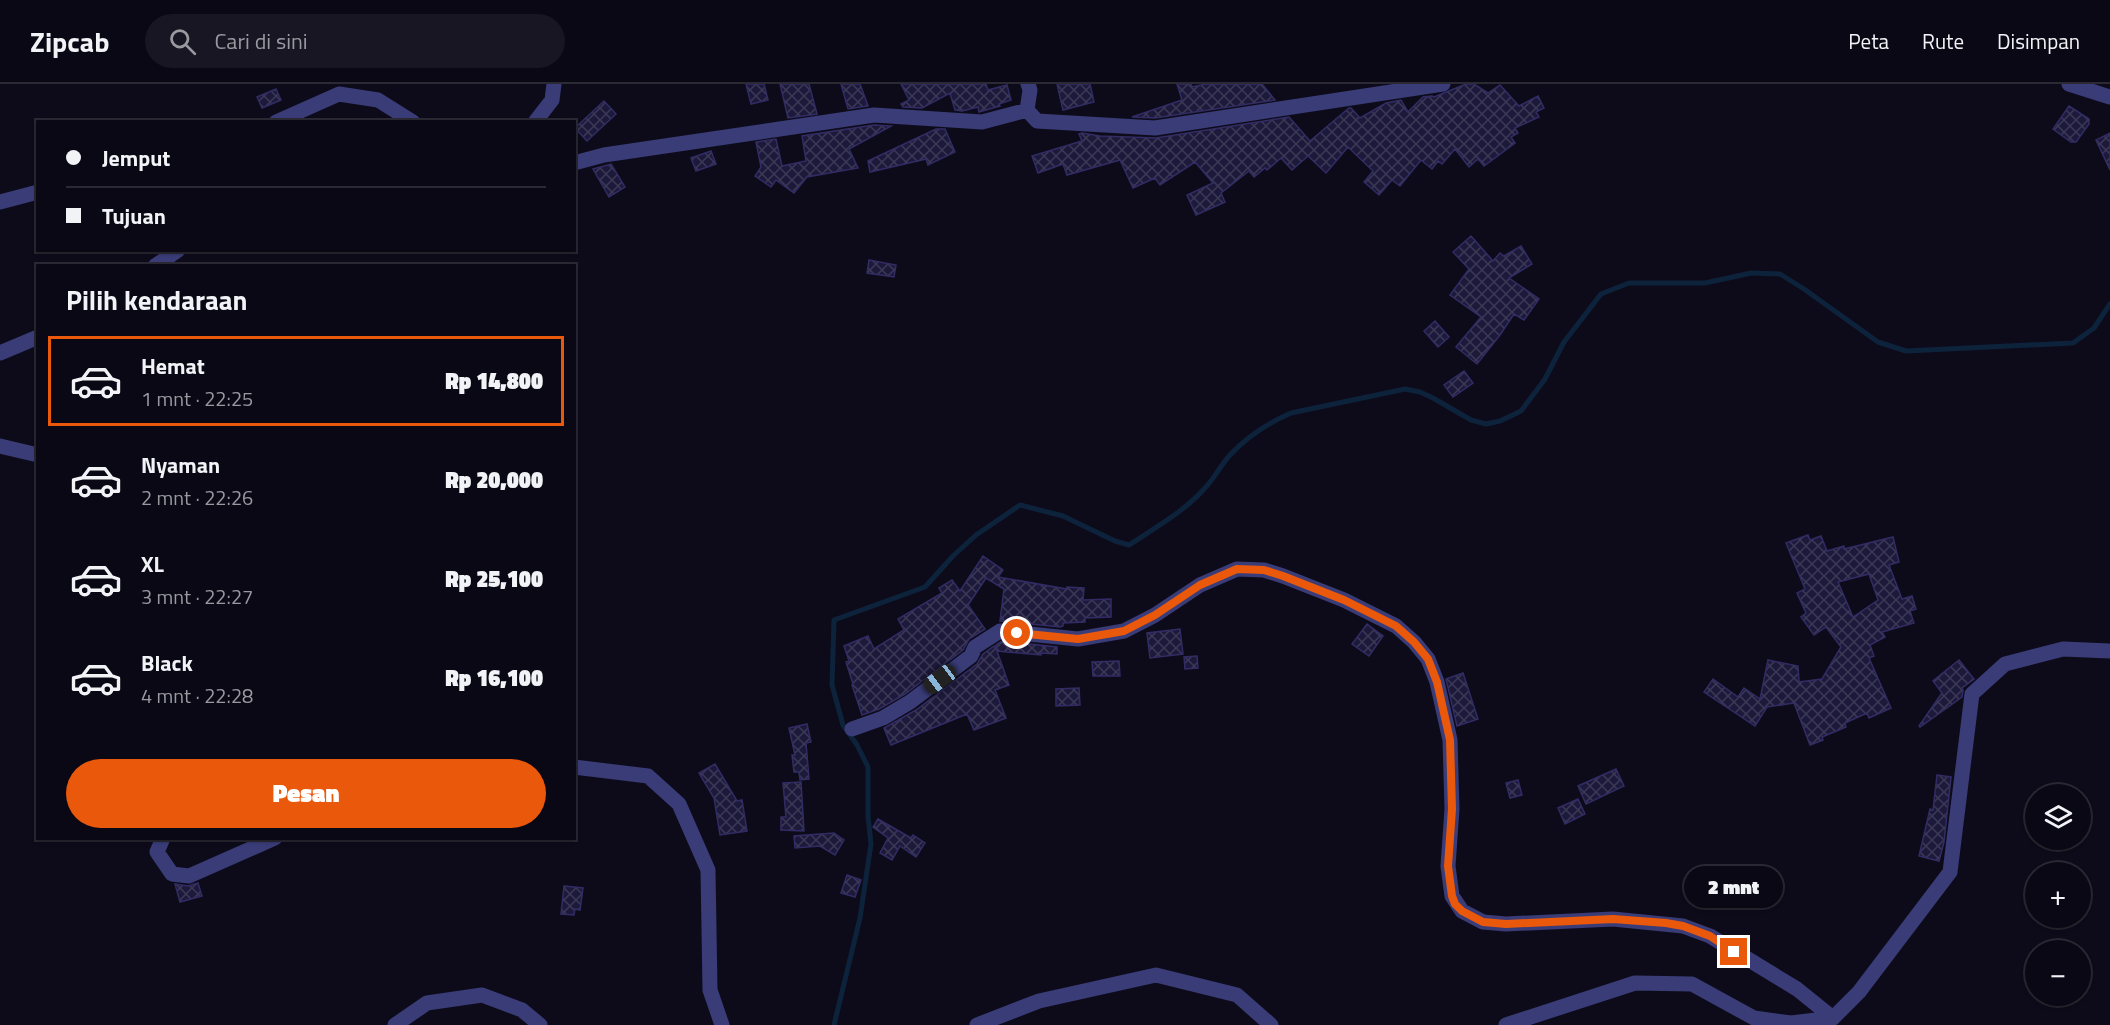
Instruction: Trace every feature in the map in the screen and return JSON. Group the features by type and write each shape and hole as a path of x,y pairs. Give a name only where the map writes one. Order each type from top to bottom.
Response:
{"street":[{"path":"537,120 552,100 554,84"},
{"path":"1027,110 1030,90 1028,84"},
{"path":"1027,110 1037,121 1155,128 1411,86 1443,84"},
{"path":"2069,84 2110,97"},
{"path":"280,120 339,94 378,100 410,120"},
{"path":"576,162 604,155 874,115 982,122 1027,110"},
{"path":"0,202 36,193"},
{"path":"158,264 175,252"},
{"path":"0,353 36,338"},
{"path":"0,446 36,455"},
{"path":"852,729 883,718 910,702 971,656 975,647 999,631 1078,639 1124,631 1155,615 1194,588 1237,569 1264,570 1344,600 1396,626 1428,659 1437,682 1450,740 1452,809 1448,866 1452,896 1455,904 1462,911 1483,922 1506,924 1613,919 1683,926 1710,936 1797,989 1833,1018"},
{"path":"1506,1025 1635,983 1692,984 1754,1018 1791,1023 1833,1018 1859,992 1950,872 1972,694 2005,664 2063,649 2110,651"},
{"path":"576,767 648,776 679,804 708,870 710,990 722,1025"},
{"path":"162,840 157,852 172,874 189,876 270,840"},
{"path":"977,1025 1038,1000 1156,975 1237,995 1271,1025"},
{"path":"395,1025 427,1003 482,995 522,1010 540,1025"},
{"path":"1006,1025 1038,1000"}],"building":[{"path":"746,84 764,84 768,100 751,104"},
{"path":"780,84 809,84 817,114 788,118"},
{"path":"841,84 860,84 868,106 848,109"},
{"path":"901,84 986,84 988,90 1007,85 1011,100 979,112 978,107 962,111 955,110 950,93 922,108 903,107 901,104 909,100"},
{"path":"1057,84 1090,84 1094,102 1063,110"},
{"path":"1177,84 1191,84 1192,87 1206,84 1262,84 1275,100 1155,118 1132,117 1182,100"},
{"path":"1466,84 1474,84 1488,93 1500,85 1519,106 1538,96 1544,108 1536,112 1539,117 1515,128 1518,133 1511,137 1515,143 1484,166 1478,159 1469,167 1455,149 1442,164 1438,161 1432,169 1421,160 1400,186 1392,180 1379,195 1364,182 1373,171 1348,147 1326,173 1308,156 1292,170 1281,158 1254,177 1249,171 1221,193 1225,202 1196,215 1187,195 1213,183 1195,162 1160,185 1155,178 1133,188 1120,160 1067,175 1063,164 1038,173 1032,156 1082,141 1079,134 1082,133 1156,138 1289,117 1310,141 1349,108 1360,118 1386,103 1401,100 1408,112 1423,97 1434,97"},
{"path":"276,89 281,100 262,108 257,97"},
{"path":"604,101 616,114 587,141 576,127"},
{"path":"2069,106 2089,119 2089,124 2076,142 2071,142 2053,129"},
{"path":"874,125 891,126 849,149 858,168 807,177 794,193 776,180 771,187 755,176 761,167 756,142 776,139 782,166 806,161 802,136"},
{"path":"936,129 945,129 955,152 928,165 926,159 870,172 868,161"},
{"path":"2110,133 2110,170 2096,140"},
{"path":"711,151 716,164 696,171 691,158"},
{"path":"611,164 625,187 609,197 593,169"},
{"path":"1471,236 1493,261 1500,253 1504,256 1521,246 1532,264 1509,278 1539,299 1524,320 1514,314 1477,364 1456,347 1481,317 1450,295 1469,269 1453,252"},
{"path":"869,260 896,265 894,277 867,273"},
{"path":"1435,321 1449,337 1438,347 1424,331"},
{"path":"1464,371 1473,383 1453,397 1444,385"},
{"path":"1808,535 1810,540 1821,536 1827,551 1893,537 1899,562 1889,565 1902,599 1912,596 1916,609 1910,611 1914,623 1882,632 1885,637 1870,645 1874,656 1869,658 1891,708 1869,718 1867,713 1845,723 1846,727 1810,745 1794,703 1767,707 1755,726 1704,692 1713,679 1738,697 1744,688 1760,699 1768,660 1798,666 1799,682 1822,679 1841,647 1826,627 1814,635 1801,617 1806,613 1797,593 1805,589 1786,543","holes":["1869,574 1878,600 1853,617 1838,582"]},
{"path":"983,556 1003,570 998,577 1067,589 1067,587 1084,588 1083,600 1111,599 1111,617 1085,618 1085,622 1063,623 1060,627 1000,621 1004,589 986,578 968,605 985,629 969,639 963,650 905,694 879,709 862,715 846,662 849,661 844,646 868,636 874,649 904,630 898,619 942,593 939,588 952,580 960,591"},
{"path":"1367,624 1383,636 1369,656 1352,644"},
{"path":"1180,629 1183,654 1150,658 1147,633"},
{"path":"1002,641 1057,647 1057,654 997,651 1009,685 995,690 1006,718 974,730 967,714 891,745 884,728 916,710 977,664 983,654 994,646 996,649 996,645"},
{"path":"1197,656 1198,668 1185,669 1184,657"},
{"path":"1959,660 1974,679 1962,688 1962,697 1920,727 1942,693 1933,681"},
{"path":"1119,661 1120,676 1093,676 1092,662"},
{"path":"1463,673 1478,719 1457,726 1446,679"},
{"path":"1079,688 1080,705 1056,706 1056,689"},
{"path":"807,724 811,742 806,743 809,779 800,780 799,772 794,772 792,755 795,755 789,728"},
{"path":"715,764 737,801 742,800 747,831 720,835 714,798 699,773"},
{"path":"1616,769 1624,786 1586,804 1578,786"},
{"path":"1937,775 1951,777 1944,842 1939,861 1919,856 1930,809 1933,810"},
{"path":"1518,780 1522,795 1510,798 1506,783"},
{"path":"801,782 804,831 781,830 781,817 786,817 783,783"},
{"path":"1578,799 1585,814 1565,824 1558,808"},
{"path":"878,819 911,838 913,835 925,843 916,857 900,846 892,860 880,853 888,838 873,827"},
{"path":"834,833 844,840 835,855 820,846 795,848 794,836"},
{"path":"847,875 861,880 855,897 841,893"},
{"path":"1706,878 1723,883 1720,895 1702,890"},
{"path":"198,883 202,896 180,902 175,884 188,886"},
{"path":"564,886 583,888 580,910 575,909 574,915 561,914"}],"waterway":[{"path":"834,1025 860,918 871,844 868,816 868,767 857,745 843,725 832,685 834,620 925,587 976,535 1020,505 1063,516 1115,541 1129,545 1188,505 1243,442 1266,426 1291,413 1405,389 1433,398 1471,420 1486,424 1500,421 1521,411 1545,379 1564,342 1601,294 1629,283 1705,283 1751,273 1780,274 1878,342 1906,351 2073,343 2094,328 2110,304"}],"route":[{"path":"1017,633 1078,639 1124,631 1155,615 1200,585 1237,569 1246,568 1264,570 1283,576 1344,600 1396,626 1428,659 1437,682 1450,740 1452,809 1448,866 1452,896 1455,904 1462,911 1483,922 1506,924 1613,919 1666,923 1683,926 1710,936 1734,952"}]}
